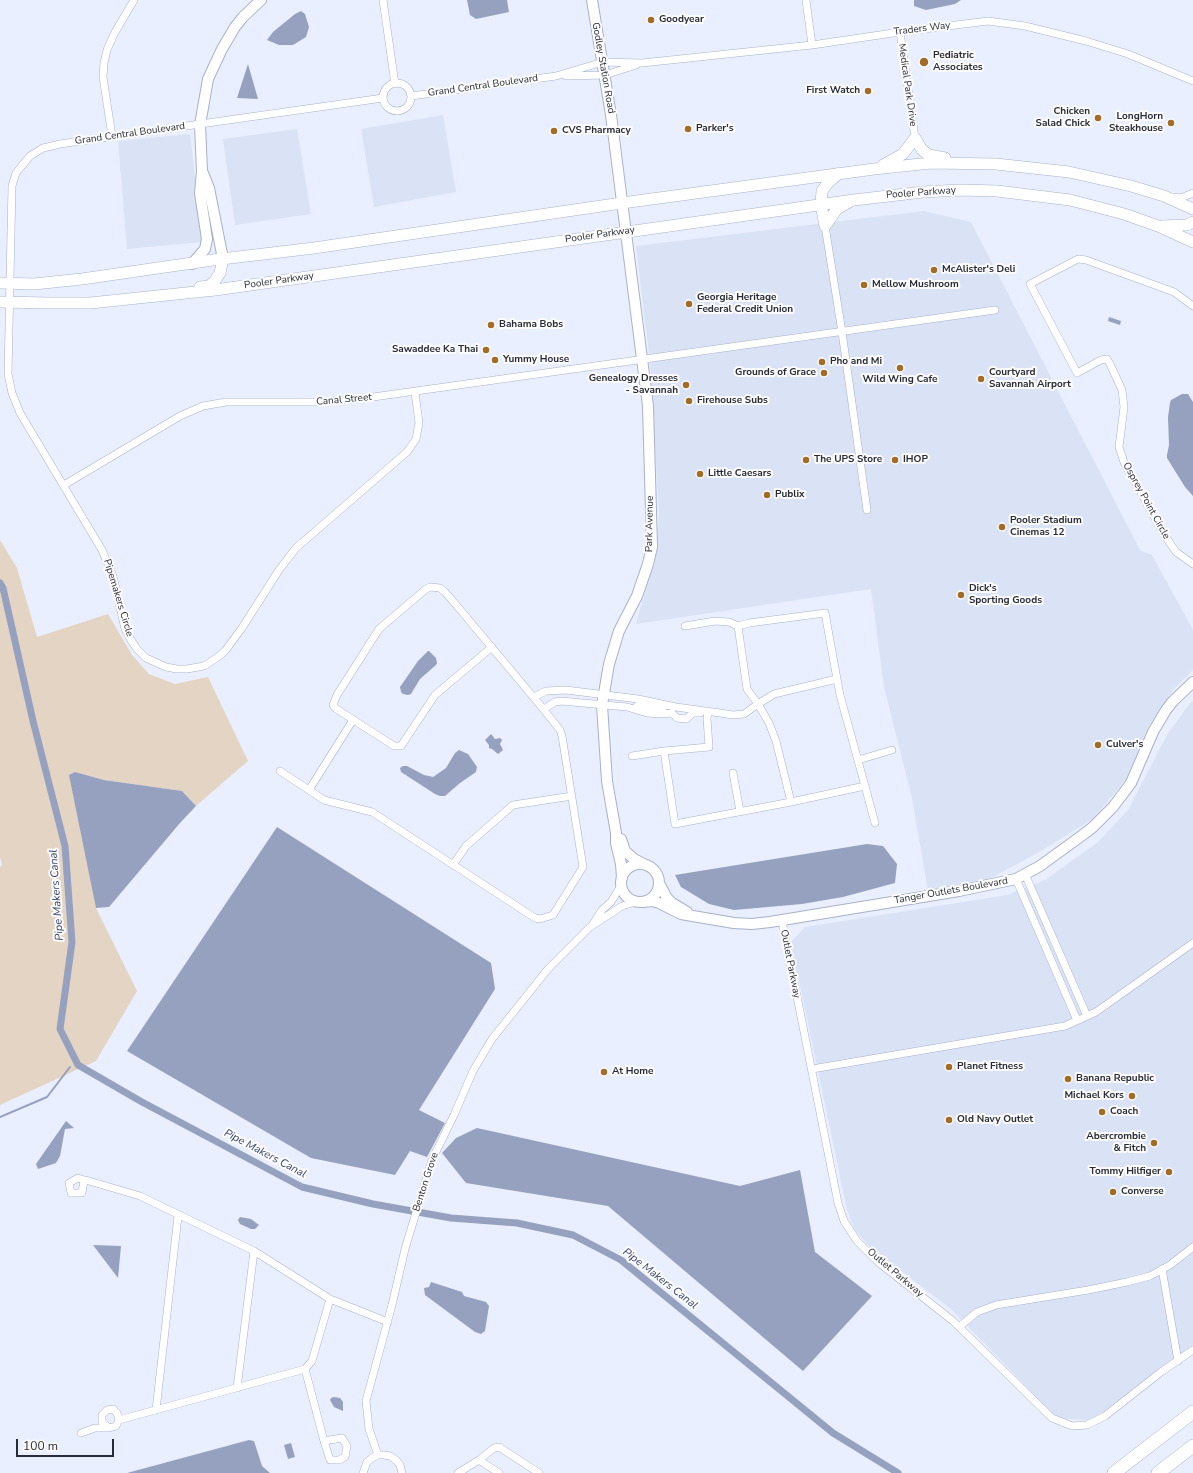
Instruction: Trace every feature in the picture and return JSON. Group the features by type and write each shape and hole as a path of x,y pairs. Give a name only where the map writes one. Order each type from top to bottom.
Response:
{"highway":[{"path":"1114,1473 1193,1412"},
{"path":"1158,1473 1193,1446"}],"main road":[{"path":"874,168 892,162 904,154 915,138 922,150 929,155 940,158 972,158 988,164"},
{"path":"5,283 34,284 82,280 874,168 931,163 988,164 1033,167 1069,172 1131,186 1164,196 1193,209"},
{"path":"824,226 821,204 822,191 827,184 839,174"},
{"name":"Pooler Parkway","path":"5,302 90,303 215,290 856,199 960,190 997,191 1070,200 1124,214 1158,226 1193,242"},
{"path":"824,226 837,209 856,199"},
{"path":"792,208 804,210 813,214 824,226"},
{"path":"1158,226 1187,225 1193,222"},
{"path":"119,300 128,295 209,286 214,282 220,273 223,259"}],"street":[{"path":"112,136 103,77 104,63 114,34 134,0"},
{"path":"192,264 205,249 207,239 200,193 202,171 200,125 208,79 222,49 243,17 262,0"},
{"path":"383,0 395,84"},
{"name":"Godley Station Road","path":"592,0 605,75 625,232"},
{"path":"806,0 812,44"},
{"name":"Traders Way","path":"603,62 642,63 812,44 988,21 1025,26 1057,33 1128,54 1193,81"},
{"name":"Medical Park Drive","path":"900,32 915,138"},
{"name":"Grand Central Boulevard","path":"556,76 603,62"},
{"name":"Traders Way","path":"605,75 642,63"},
{"name":"Grand Central Boulevard","path":"411,96 556,76 605,75"},
{"path":"395,84 403,85 407,88 411,96 411,100 407,107 399,111 391,109 387,106 383,98 385,90 391,85 395,84"},
{"name":"Grand Central Boulevard","path":"5,302 12,186 16,174 30,156 43,148 112,136 123,136 383,98"},
{"path":"202,171 209,188 223,259"},
{"path":"1164,196 1181,198 1193,193"},
{"path":"824,226 842,332 867,510"},
{"name":"Park Avenue","path":"622,881 621,864 616,843 616,833 607,781 602,705 609,664 619,631 637,596 652,547 648,406 625,232"},
{"name":"Osprey Point Circle","path":"1193,306 1174,292 1086,260 1078,259 1030,284 1077,373 1101,360 1107,359 1110,364 1122,390 1124,407 1119,447 1124,462 1165,536 1176,552 1193,564"},
{"name":"Pipemakers Circle","path":"5,302 8,374 12,393 20,413 64,485 109,564 125,629 137,649 146,658 177,670 204,666 218,657 231,644 279,570 296,548 393,466 413,446 418,432 419,423 415,392"},
{"name":"Canal Street","path":"64,485 180,416 203,406 226,402 320,402 366,398 995,310"},
{"path":"280,771 324,800 372,812 535,918 540,919 553,915 582,867 572,796 560,730 534,697 492,647 445,592 440,588 430,587 426,589 379,629 337,695 333,705 335,708 394,746 401,746 435,695 492,647"},
{"path":"685,626 716,621 729,622 738,626 749,623 825,613 840,695 875,823"},
{"path":"738,626 747,689 769,723 776,741 791,802"},
{"path":"534,697 546,691 555,690 603,694 638,698 676,707 733,715 744,714 774,694 837,679"},
{"name":"Tanger Outlets Boulevard","path":"640,902 652,901 681,914 752,924 959,891 1021,876 1040,866 1084,834 1113,806 1130,783 1153,732 1166,710 1173,701 1193,682"},
{"path":"544,709 555,702 561,701 627,707 647,713 672,713 677,718 686,719 693,713 706,711"},
{"path":"632,756 709,746 706,711"},
{"path":"309,790 353,720"},
{"path":"858,760 892,750"},
{"path":"664,751 675,824 865,786"},
{"path":"733,772 740,811"},
{"path":"453,865 466,846 513,805 572,796"},
{"name":"Park Avenue","path":"616,833 621,838 625,851 634,859 645,865"},
{"path":"638,864 645,865 652,868 657,873 659,888 656,895 650,900 640,902 629,898 624,893 622,881 625,872 631,867 638,864"},
{"path":"1021,876 1087,1016"},
{"path":"1021,876 1077,1020"},
{"name":"Benton Grove","path":"378,1455 369,1429 366,1401 411,1231 432,1160 473,1071 492,1039 548,969 590,927 602,910 611,902 622,881"},
{"path":"659,883 667,898 690,915"},
{"name":"Benton Grove","path":"590,927 622,906 640,902"},
{"name":"Outlet Parkway","path":"782,920 838,1203 844,1221 857,1241 878,1262 959,1326 1052,1418 1072,1426 1087,1425 1105,1416 1193,1350"},
{"path":"812,1069 1065,1026 1096,1012 1193,943"},
{"path":"84,1180 140,1196 178,1216 254,1251 330,1299 388,1322"},
{"path":"156,1410 178,1216"},
{"path":"959,1326 977,1312 996,1306 1127,1282 1150,1276 1180,1258 1193,1247"},
{"path":"237,1388 254,1251"},
{"path":"1162,1269 1178,1361"},
{"path":"119,1420 305,1369 312,1361 330,1299"},
{"path":"305,1369 324,1441"},
{"path":"81,1432 95,1428 109,1428 116,1426 119,1420 117,1413 113,1409 107,1410 102,1415 102,1422 109,1428"},
{"path":"458,1473 479,1460 494,1448 499,1447 540,1473"},
{"path":"363,1473 367,1462 378,1455 390,1456 396,1460 400,1465 402,1473"},
{"path":"479,1460 499,1473"}],"shaded area":[{"path":"467,0 507,0 509,12 476,19 470,15"},
{"path":"914,0 961,0 955,4 926,10 914,6"},
{"path":"301,11 305,14 309,27 306,37 293,45 279,45 267,40 273,32"},
{"path":"248,64 258,99 237,98"},
{"path":"443,115 456,192 374,207 361,129"},
{"path":"297,129 311,214 235,225 223,139"},
{"path":"190,134 203,242 127,249 118,141"},
{"path":"924,211 971,222 1140,550 1152,555 1193,630 1193,670 1173,690 1147,729 1126,779 1094,818 1043,850 991,878 928,891 912,798 884,687 871,589 636,624 657,548 659,515 650,363 636,246"},
{"path":"1109,317 1121,321 1120,325 1108,321"},
{"path":"1182,394 1188,394 1193,402 1193,496 1185,487 1167,458 1169,445 1168,417 1170,403 1171,400"},
{"path":"0,540 17,568 37,637 108,614 132,655 149,674 175,684 208,677 248,761 196,806 182,791 104,780 75,772 96,908 137,991 96,1061 0,1105 0,867 2,865 0,857"},
{"path":"428,651 436,658 436,665 420,679 411,694 403,694 400,687 418,661"},
{"path":"1191,702 1193,702 1193,1345 1100,1414 1088,1420 1065,1419 1053,1414 951,1309 871,1248 855,1230 847,1210 791,942 805,927 1007,895 1045,880 1098,842 1128,810 1168,733"},
{"path":"491,734 495,739 500,738 502,740 500,744 503,750 498,754 489,748 489,745 485,740"},
{"path":"459,750 468,754 477,767 476,772 445,796 435,794 401,772 400,768 407,766 424,775 433,777 446,768 455,753"},
{"path":"75,772 104,780 182,791 196,806 109,907 96,908 69,775"},
{"path":"277,827 491,963 495,989 419,1110 445,1123 427,1157 410,1151 395,1175 311,1158 127,1051"},
{"path":"867,844 883,846 897,864 895,883 843,897 802,904 734,910 709,904 681,887 675,875"},
{"path":"66,1121 74,1128 65,1129 60,1156 56,1163 38,1169 36,1164"},
{"path":"477,1128 740,1186 800,1170 815,1252 872,1296 803,1371 608,1206 466,1183 442,1153 456,1138"},
{"path":"240,1217 251,1219 259,1225 255,1229 251,1229 240,1224 238,1220"},
{"path":"93,1245 121,1246 118,1278"},
{"path":"431,1282 462,1292 464,1296 486,1302 489,1306 485,1331 481,1334 475,1332 425,1295 424,1288 429,1287"},
{"path":"334,1397 340,1398 343,1402 343,1411 334,1407 330,1400"},
{"path":"249,1440 254,1441 262,1466 270,1473 127,1473"},
{"path":"291,1443 295,1457 288,1459 284,1445"}],"waterway":[{"name":"Pipe Makers Canal","path":"0,583 3,588 33,721 65,846 72,942 60,1029 78,1065 142,1102 302,1187 373,1204 451,1218 517,1223 573,1235 621,1260 833,1433 898,1473"},
{"path":"0,1117 47,1097 70,1067"}],"place":[{"name":"Goodyear","path":"651,20"},
{"name":"Pediatric Associates","path":"924,62"},
{"name":"First Watch","path":"868,91"},
{"name":"Chicken Salad Chick","path":"1098,118"},
{"name":"LongHorn Steakhouse","path":"1171,123"},
{"name":"Parker's","path":"688,129"},
{"name":"CVS Pharmacy","path":"554,131"},
{"name":"McAlister's Deli","path":"934,270"},
{"name":"Mellow Mushroom","path":"864,285"},
{"name":"Georgia Heritage Federal Credit Union","path":"689,304"},
{"name":"Bahama Bobs","path":"491,325"},
{"name":"Sawaddee Ka Thai","path":"486,350"},
{"name":"Yummy House","path":"495,360"},
{"name":"Pho and Mi","path":"822,362"},
{"name":"Wild Wing Cafe","path":"900,368"},
{"name":"Grounds of Grace","path":"824,373"},
{"name":"Courtyard Savannah Airport","path":"981,379"},
{"name":"Genealogy Dresses - Savannah","path":"686,385"},
{"name":"Firehouse Subs","path":"689,401"},
{"name":"The UPS Store","path":"806,460"},
{"name":"IHOP","path":"895,460"},
{"name":"Little Caesars","path":"700,474"},
{"name":"Publix","path":"767,495"},
{"name":"Pooler Stadium Cinemas 12","path":"1002,527"},
{"name":"Dick's Sporting Goods","path":"961,595"},
{"name":"Culver's","path":"1098,745"},
{"name":"Planet Fitness","path":"949,1067"},
{"name":"At Home","path":"604,1072"},
{"name":"Banana Republic","path":"1068,1079"},
{"name":"Michael Kors","path":"1132,1096"},
{"name":"Coach","path":"1102,1112"},
{"name":"Old Navy Outlet","path":"949,1120"},
{"name":"Abercrombie & Fitch","path":"1154,1143"},
{"name":"Tommy Hilfiger","path":"1169,1172"},
{"name":"Converse","path":"1113,1192"}]}
